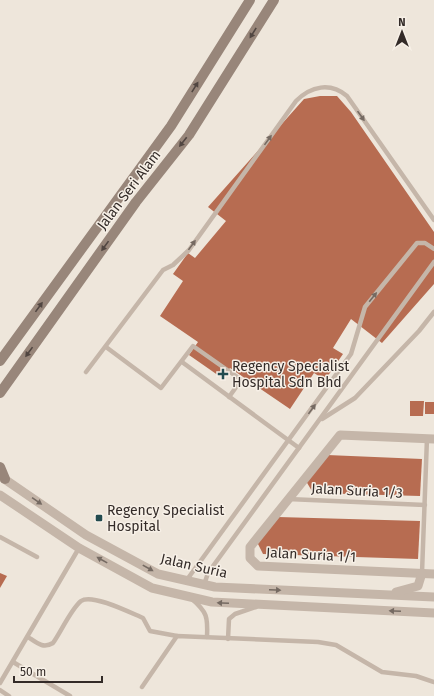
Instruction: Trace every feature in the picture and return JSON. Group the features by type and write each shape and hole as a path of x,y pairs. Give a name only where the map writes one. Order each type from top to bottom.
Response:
{"main road":[{"name":"Jalan Seri Alam","path":"0,361 171,126 250,0"},
{"name":"Jalan Seri Alam","path":"0,393 136,202 189,135 274,0"},
{"path":"0,467 2,477"}],"street":[{"name":"Jalan Suria 1/1","path":"431,439 340,435 250,547 250,558 258,566 434,574"},
{"name":"Jalan Suria","path":"2,477 86,535 158,574 215,587 434,597"},
{"name":"Jalan Suria","path":"0,495 79,548 152,588 212,602 434,613"},
{"path":"382,595 415,588 420,584 422,573"}],"lane":[{"path":"86,372 163,270 173,265 189,250 291,108 304,93 312,88 333,88 348,96 434,220"},
{"path":"186,581 351,354 365,307 417,242 425,243 434,250"},
{"path":"204,585 208,573 434,262"},
{"path":"318,421 355,398 419,331 434,312"},
{"path":"106,347 158,388 163,387 193,346 240,379 239,383 229,397"},
{"path":"182,362 299,448"},
{"path":"422,573 425,505 431,439"},
{"name":"Jalan Suria 1/3","path":"288,499 425,505"},
{"path":"0,537 37,557"},
{"path":"0,682 14,662 79,548"},
{"path":"188,596 201,607 206,614 208,620 207,637"},
{"path":"28,637 40,646 48,646 53,643 75,608 82,601 87,599 97,600 144,618 150,631 177,636 318,642 336,645 382,672 416,676 434,682"},
{"path":"228,639 229,619 235,614 261,605"},
{"path":"142,687 177,636"},
{"path":"14,662 70,696"},
{"path":"0,690 9,696"}],"building":[{"path":"320,96 337,96 351,112 434,232 434,284 382,343 351,319 333,348 343,354 325,380 314,373 290,409 230,368 222,378 189,355 198,342 160,316 183,281 173,274 188,253 195,258 226,221 208,207 304,99"},
{"path":"410,401 424,401 423,416 410,416"},
{"path":"425,402 434,402 434,414 425,414"},
{"path":"327,455 422,459 420,496 313,493 306,481"},
{"path":"278,517 420,521 418,559 263,554 257,542"},
{"path":"0,573 7,576 0,588"}],"place":[{"name":"Regency Specialist Hospital Sdn Bhd","path":"223,374"},
{"name":"Regency Specialist Hospital","path":"99,518"}]}
